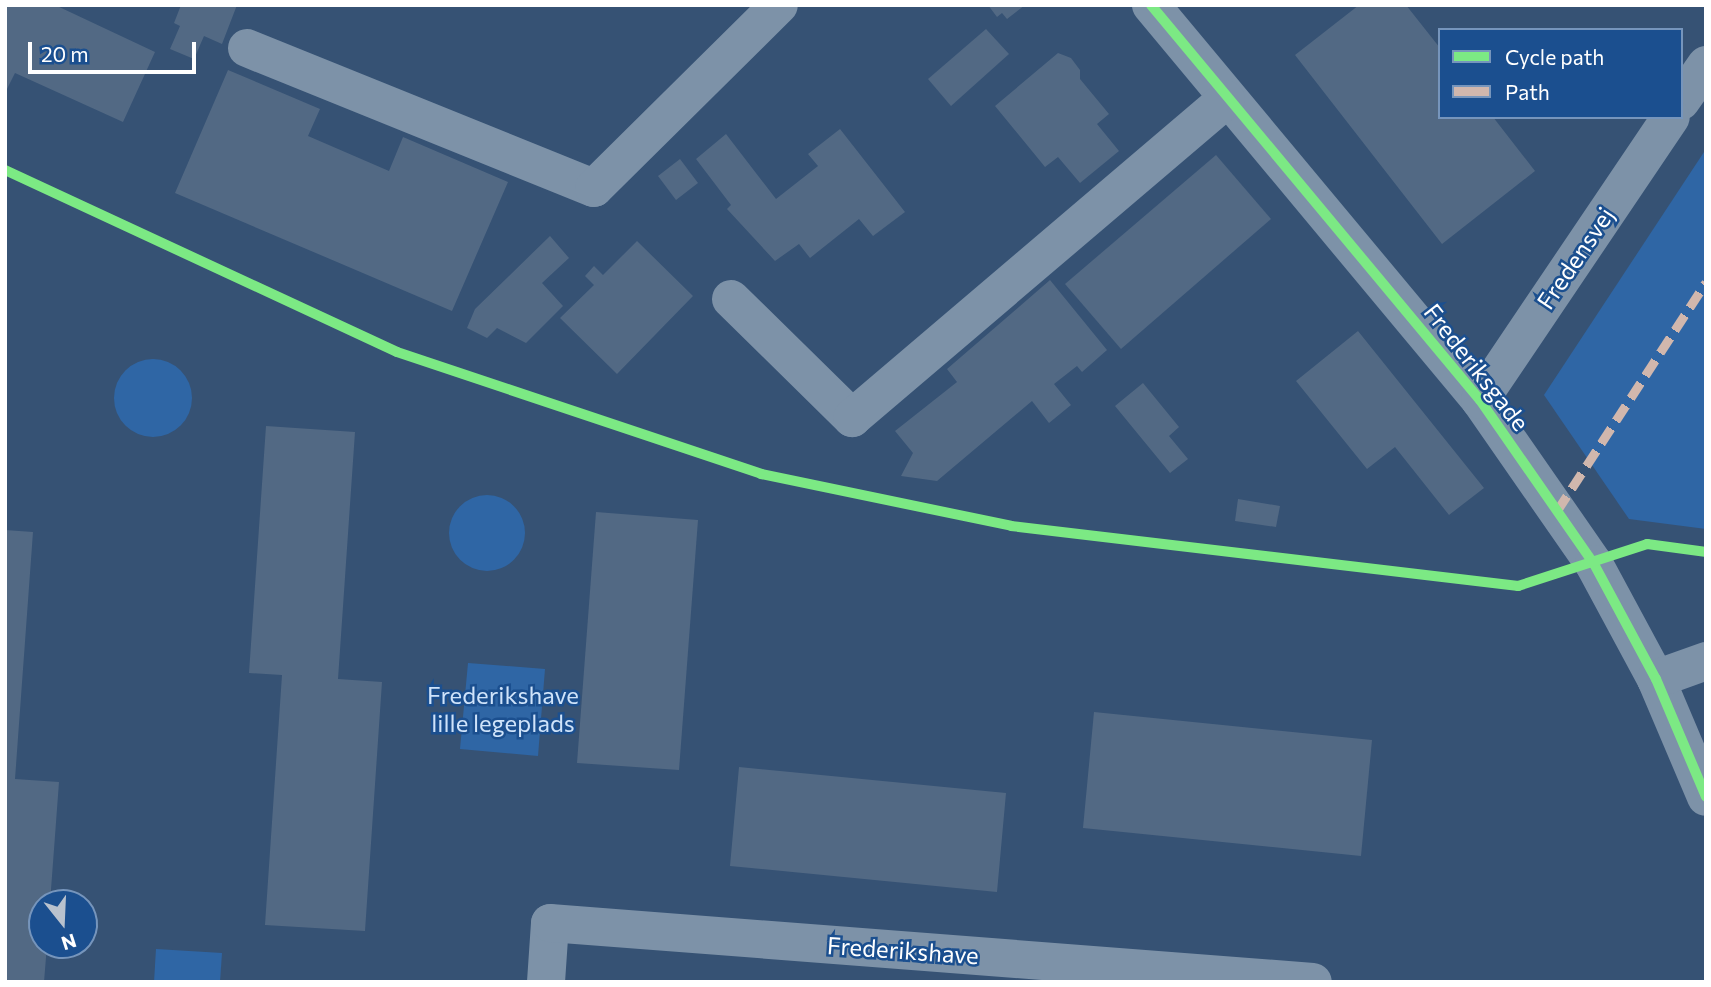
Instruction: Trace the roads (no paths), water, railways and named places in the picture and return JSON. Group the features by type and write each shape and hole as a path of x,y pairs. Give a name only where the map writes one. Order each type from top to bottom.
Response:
{"street":[{"path":"247,48 594,188 779,5"},
{"name":"Frederiksgade","path":"1151,5 1226,100 1480,400 1594,564 1656,679 1706,797"},
{"path":"1683,98 1706,65"},
{"path":"731,299 852,418 1226,100"},
{"name":"Fredensvej","path":"1480,400 1670,119"},
{"path":"1656,679 1706,661"},
{"name":"Frederikshave","path":"545,982 550,923 1313,982"}],"park label":[{"name":"Frederikshave lille legeplads","path":"503,709"}]}
